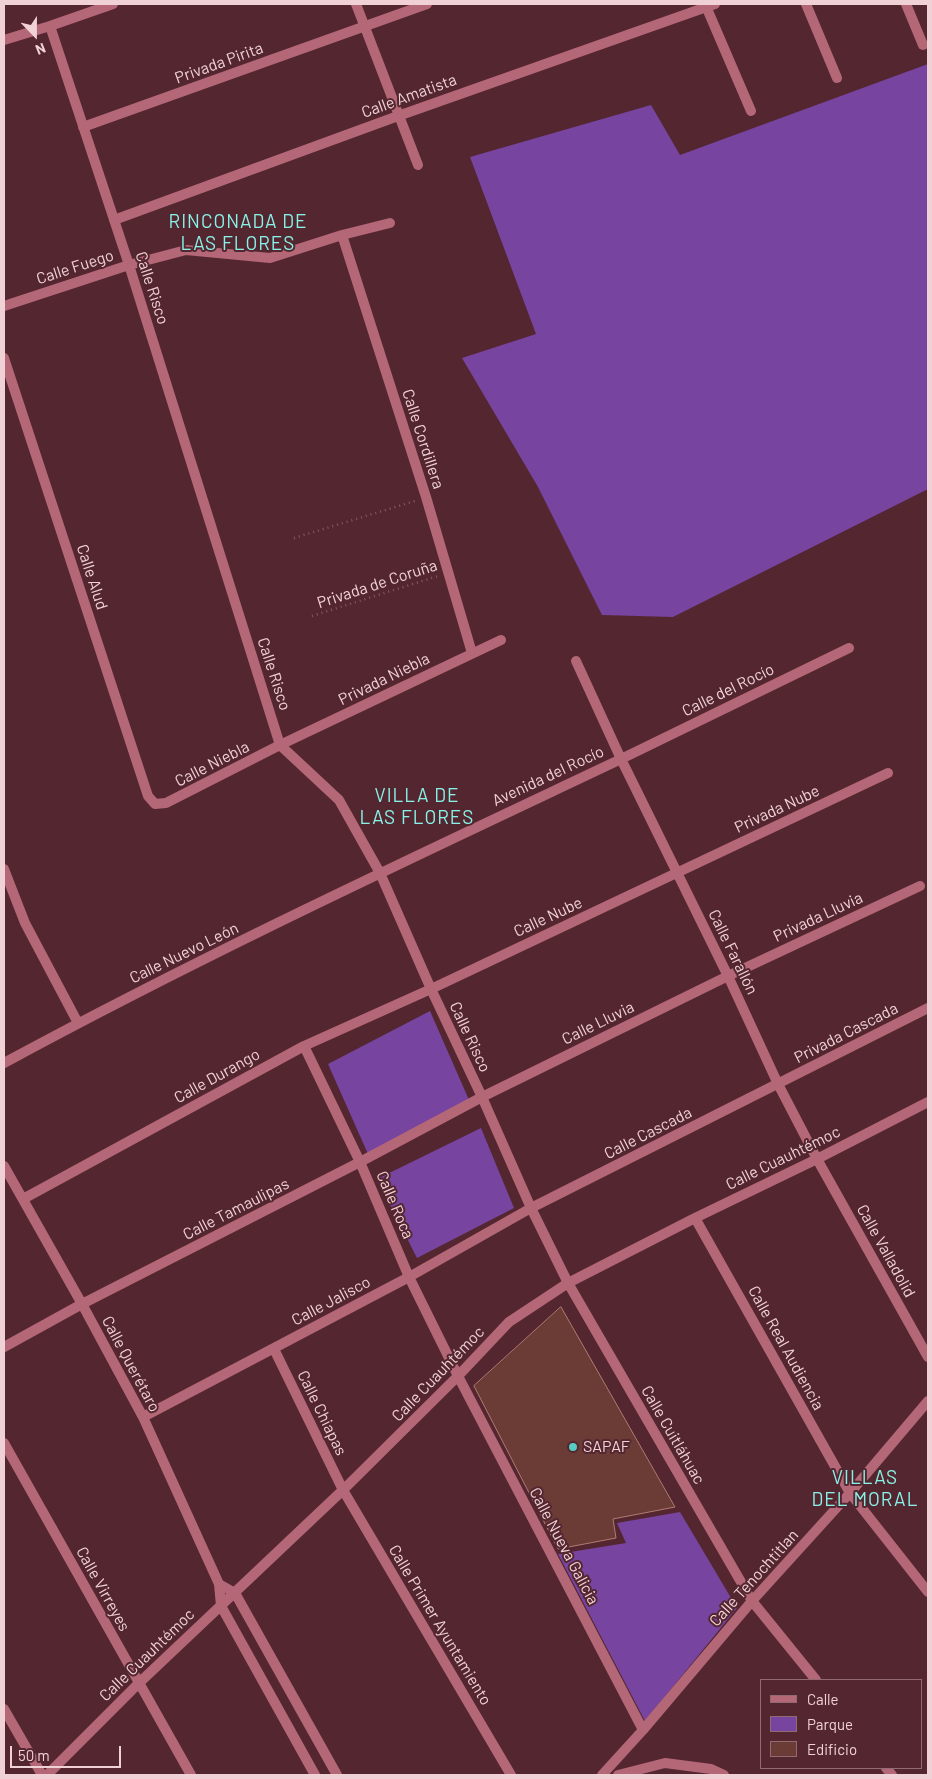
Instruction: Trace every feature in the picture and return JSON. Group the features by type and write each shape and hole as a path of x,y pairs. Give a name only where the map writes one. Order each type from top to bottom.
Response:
{"street":[{"path":"4,40 113,4"},
{"path":"356,4 418,165"},
{"name":"Privada Pirita","path":"83,127 426,4"},
{"path":"806,4 837,78"},
{"path":"906,4 923,44"},
{"path":"709,5 751,111"},
{"name":"Calle Amatista","path":"114,220 709,5"},
{"name":"Calle Risco","path":"50,26 129,265 280,746 339,800 380,872 531,1208 568,1283"},
{"name":"Calle Fuego","path":"4,306 129,265 186,250 270,258 342,235 390,223"},
{"name":"Calle Cordillera","path":"342,235 426,497 472,653"},
{"name":"Calle Alud","path":"4,358 148,796 155,804"},
{"name":"Privada Niebla","path":"280,746 501,640"},
{"name":"Calle del Rocío","path":"621,759 848,648"},
{"name":"Calle Farallón","path":"576,661 621,759 728,976 778,1084 817,1159"},
{"name":"Calle Niebla","path":"155,804 166,803 280,746"},
{"name":"Avenida del Rocío","path":"380,872 621,759"},
{"name":"Privada Nube","path":"678,873 888,773"},
{"path":"4,869 25,923 78,1023"},
{"name":"Calle Nuevo León","path":"4,1063 78,1023 380,872"},
{"name":"Calle Nube","path":"431,989 678,873"},
{"name":"Privada Lluvia","path":"728,976 920,886"},
{"name":"Calle Lluvia","path":"482,1097 728,976"},
{"name":"Calle Durango","path":"23,1200 304,1046 431,989"},
{"name":"Privada Cascada","path":"778,1084 928,1008"},
{"name":"Calle Roca","path":"304,1046 360,1162 409,1277 458,1376"},
{"name":"Calle Cascada","path":"531,1208 778,1084"},
{"name":"Calle Tamaulipas","path":"4,1347 82,1304 360,1162 482,1097"},
{"name":"Calle Cuauhtémoc","path":"47,1775 139,1683 343,1490 458,1376 509,1322 568,1283 928,1102"},
{"name":"Calle Valladolid","path":"817,1159 928,1357"},
{"name":"Calle Querétaro","path":"4,1166 143,1417 219,1584 221,1606"},
{"name":"Calle Jalisco","path":"143,1417 409,1277 531,1208"},
{"name":"Calle Real Audiencia","path":"695,1218 850,1493 928,1592"},
{"name":"Calle Cuitláhuac","path":"568,1283 752,1601 815,1679"},
{"name":"Calle Chiapas","path":"274,1349 343,1490"},
{"name":"Calle Nueva Galicia","path":"458,1376 643,1730"},
{"name":"Calle Tenochtitlan","path":"602,1775 643,1730 752,1601 850,1493 928,1401"},
{"name":"Calle Virreyes","path":"4,1443 191,1775"},
{"name":"Calle Primer Ayuntamiento","path":"343,1490 512,1775"},
{"path":"219,1584 235,1593 337,1775"},
{"path":"221,1606 315,1775"},
{"path":"4,1709 42,1775"},
{"path":"618,1775 665,1763 711,1769 724,1775"}],"path":[{"path":"294,538 426,497"},
{"name":"Privada de Coruña","path":"312,616 449,573"}],"green space":[{"path":"928,64 928,489 673,617 602,615 538,487 462,358 536,334 470,157 651,105 680,155"},
{"path":"430,1011 469,1100 368,1154 328,1064"},
{"path":"481,1128 514,1208 417,1258 377,1179"},
{"path":"680,1512 737,1608 645,1721 558,1554 626,1543 617,1523"}],"building":[{"name":"SAPAF","path":"561,1307 675,1507 613,1519 616,1538 558,1549 474,1386"}],"place":[{"name":"SAPAF","path":"573,1447"}],"district":[{"name":"RINCONADA DE LAS FLORES","path":"238,233"},
{"name":"VILLA DE LAS FLORES","path":"417,807"},
{"name":"VILLAS DEL MORAL","path":"865,1489"}]}
